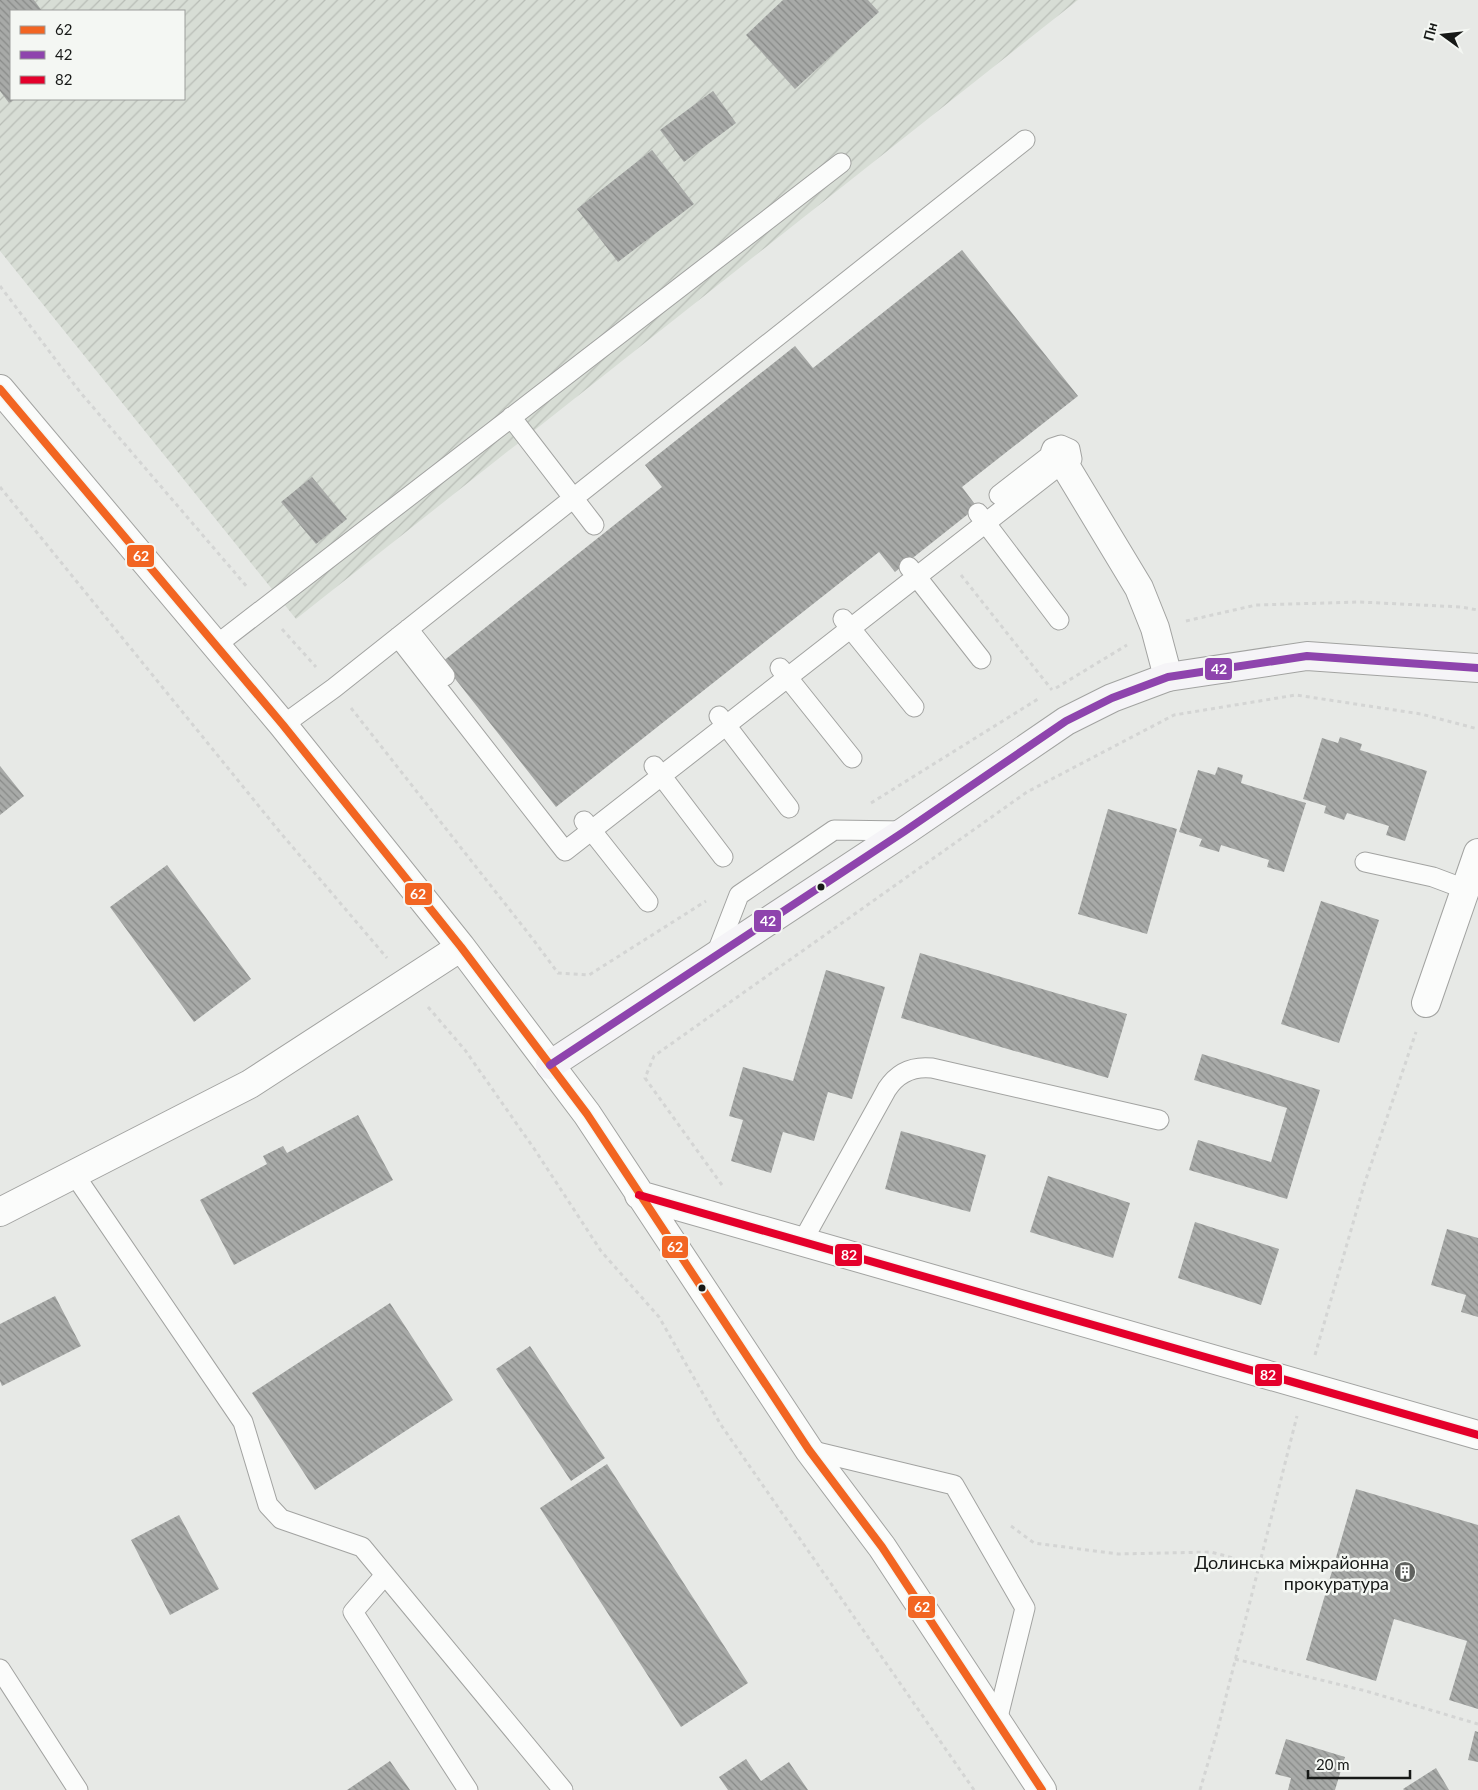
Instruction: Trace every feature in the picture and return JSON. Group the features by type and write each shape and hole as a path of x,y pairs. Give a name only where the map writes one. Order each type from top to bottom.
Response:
{"main road":[{"path":"550,1065 905,831 1066,721 1112,698 1168,677 1307,656 1478,668"}],"street":[{"path":"0,389 215,646 283,724 461,947 550,1065 586,1114 809,1450 882,1547 1042,1790"},
{"path":"1057,464 1140,588 1155,628 1168,677"},
{"path":"1426,1003 1478,853"},
{"path":"0,1212 250,1084 461,947"},
{"path":"639,1195 1478,1435"}],"lane":[{"path":"283,724 334,688 1025,140"},
{"path":"215,646 841,162"},
{"path":"511,417 594,525"},
{"path":"403,633 561,837 565,851 588,825 913,571 1057,464"},
{"path":"913,571 945,554 982,518"},
{"path":"982,518 1059,620"},
{"path":"913,571 981,659"},
{"path":"847,623 914,707"},
{"path":"784,672 852,758"},
{"path":"722,720 789,808"},
{"path":"657,771 724,857"},
{"path":"588,825 648,902"},
{"path":"715,957 739,895 834,830 905,831"},
{"path":"1366,862 1433,877 1466,889"},
{"path":"802,1242 887,1088 898,1075 906,1071 924,1067 932,1068 1159,1120"},
{"path":"74,1174 243,1422 268,1505 281,1519 362,1547 563,1790"},
{"path":"809,1450 954,1485 1025,1608 997,1720"},
{"path":"386,1575 353,1612 468,1790"},
{"path":"0,1669 78,1790"}],"path":[{"path":"0,286 80,392 334,688 558,973 589,975 711,896"},
{"path":"0,487 278,831 470,1058 535,1150 601,1251 659,1317 721,1424 974,1790"},
{"path":"945,554 1052,690"},
{"path":"864,807 1155,628 1256,605 1360,602 1460,607 1478,610"},
{"path":"645,1078 654,1056 1027,792 1174,715 1296,695 1421,714 1478,729"},
{"path":"1010,1526 1034,1543 1118,1554 1211,1552 1259,1565"},
{"path":"1235,1658 1366,1691 1478,1724"}],"shaded area":[{"path":"0,0 1078,0 296,619 0,251"}],"building":[{"path":"0,0 34,0 41,10 10,10 10,100 14,100 9,103 0,91"},
{"path":"783,0 868,0 879,12 795,89 746,35"},
{"path":"713,91 736,123 684,162 660,130"},
{"path":"652,150 694,204 618,262 577,209"},
{"path":"962,250 1078,396 962,487 977,507 895,572 879,552 556,807 442,662 662,487 645,465 795,346 813,368"},
{"path":"312,477 347,519 316,544 281,502"},
{"path":"1340,737 1362,744 1360,750 1427,771 1405,841 1386,835 1389,826 1347,813 1344,820 1324,813 1326,806 1303,799 1322,738 1338,743"},
{"path":"0,766 24,796 0,815"},
{"path":"1218,767 1243,775 1241,783 1306,803 1284,872 1267,867 1269,860 1221,845 1219,852 1199,846 1202,839 1179,832 1198,770 1215,775"},
{"path":"1108,809 1177,829 1147,934 1078,914"},
{"path":"167,865 251,979 194,1022 110,907"},
{"path":"1321,901 1379,920 1339,1043 1281,1024"},
{"path":"920,953 1127,1014 1108,1078 901,1018"},
{"path":"826,970 885,987 852,1099 828,1092 814,1141 783,1132 771,1173 731,1161 743,1120 729,1116 743,1067 793,1081"},
{"path":"1202,1054 1320,1090 1287,1199 1189,1170 1198,1140 1271,1162 1287,1108 1194,1080"},
{"path":"358,1115 393,1180 234,1265 200,1200 267,1164 263,1156 283,1146 287,1153"},
{"path":"901,1131 986,1155 970,1212 885,1189"},
{"path":"1048,1176 1130,1203 1113,1258 1030,1232"},
{"path":"1195,1222 1279,1249 1261,1305 1178,1278"},
{"path":"1447,1229 1478,1238 1478,1317 1461,1312 1466,1295 1431,1285"},
{"path":"55,1296 81,1346 2,1386 0,1381 0,1324"},
{"path":"390,1303 453,1400 315,1490 252,1393"},
{"path":"530,1346 605,1458 571,1481 496,1369"},
{"path":"607,1464 748,1683 681,1727 540,1508"},
{"name":"Долинська міжрайонна прокуратура","path":"1356,1489 1478,1525 1478,1709 1449,1700 1467,1641 1394,1619 1376,1681 1306,1660"},
{"path":"179,1515 219,1589 170,1615 131,1540"},
{"path":"1475,1731 1478,1732 1478,1762 1468,1760"},
{"path":"1286,1739 1345,1757 1335,1790 1288,1790 1291,1778 1275,1774"},
{"path":"746,1759 761,1781 789,1762 808,1790 728,1790 719,1777"},
{"path":"390,1761 410,1790 347,1790"},
{"path":"1436,1768 1449,1790 1403,1789"}],"transit line":[{"name":"62","path":"0,389 283,725 461,947 587,1114 809,1450 882,1547 1042,1790"},
{"name":"42","path":"550,1065 905,831 1066,721 1112,698 1168,677 1307,656 1478,668"},
{"name":"82","path":"639,1195 1478,1435"}],"place":[{"name":"Долинська міжрайонна прокуратура","path":"1405,1572"}]}
